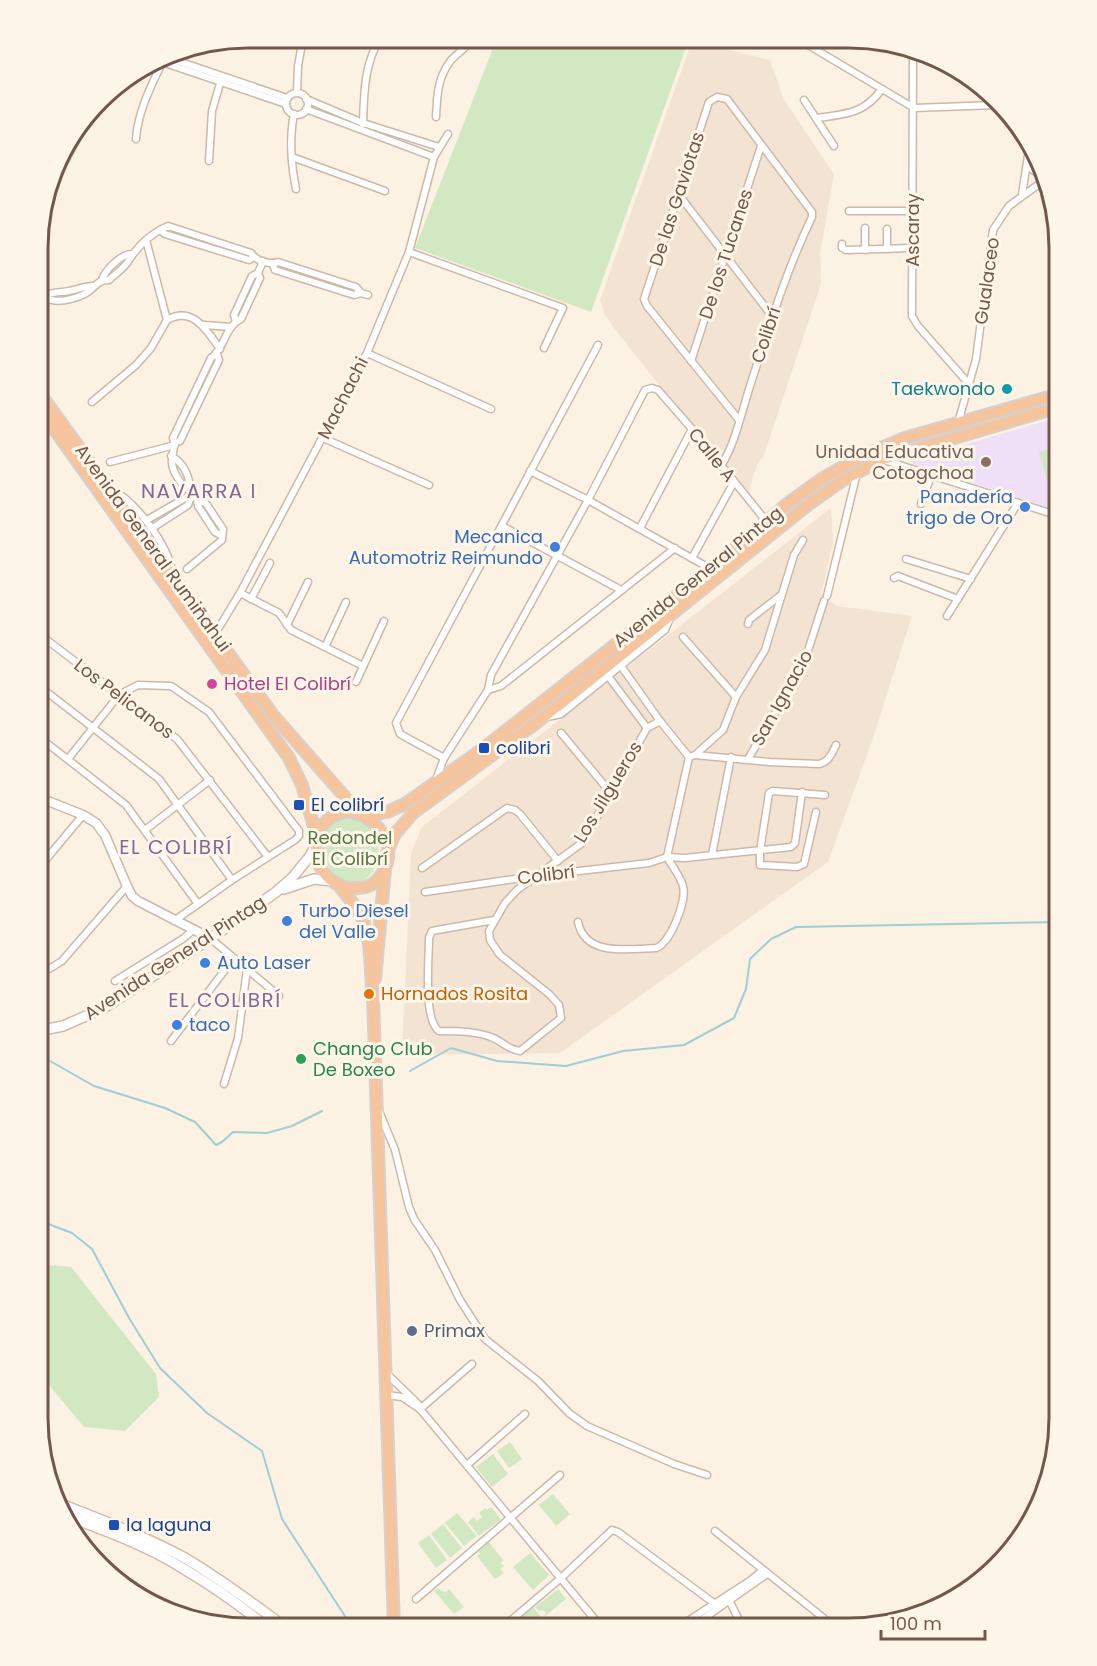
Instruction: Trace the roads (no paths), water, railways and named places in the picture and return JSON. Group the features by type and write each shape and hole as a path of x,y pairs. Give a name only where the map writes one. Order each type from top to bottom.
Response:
{"highway":[{"name":"Avenida General Pintag","path":"363,815 393,810 484,748 711,569 766,521 813,485 860,457 905,438 1049,397"},
{"name":"Avenida General Rumiñahui","path":"48,404 287,733 363,815"},
{"name":"Avenida General Pintag","path":"387,852 395,834 413,813 544,717 809,504 857,472 883,459 1049,409"},
{"name":"Avenida General Rumiñahui","path":"48,421 289,758 302,785 316,842"},
{"path":"373,998 378,962 386,841 381,830 363,815 348,811 336,813 330,817 322,826 316,842 320,866 359,912 364,923 373,998 394,1618"},
{"path":"335,883 353,888 370,885 376,881 385,868"}],"main road":[{"name":"Avenida General Pintag","path":"48,1029 63,1026 104,1008 276,892 300,870 316,842"},
{"name":"Avenida General Pintag","path":"276,892 309,879 335,883"},
{"path":"70,1507 127,1530 184,1558 272,1618"},
{"path":"76,1520 184,1568 255,1618"}],"street":[{"path":"287,101 297,93 301,48"},
{"path":"363,131 364,81 375,48"},
{"path":"436,117 438,84 449,63 463,48"},
{"path":"813,48 914,108 988,105"},
{"name":"Ascaray","path":"913,59 912,316 918,326 969,384"},
{"path":"174,62 287,101"},
{"path":"136,139 136,127 146,97 159,69"},
{"path":"209,161 212,111 221,80"},
{"path":"817,118 851,113 867,106 882,89"},
{"path":"297,93 363,123 439,147"},
{"name":"De las Gaviotas","path":"691,361 647,306 645,296 709,102 717,97 728,99 761,146"},
{"path":"287,101 288,110 294,114 301,114 306,109 306,99"},
{"path":"804,100 834,146"},
{"path":"306,109 434,157"},
{"path":"294,114 291,130 296,189"},
{"name":"Machachi","path":"215,634 240,593 367,353 409,252 434,157 448,134"},
{"path":"416,151 418,140"},
{"name":"Colibrí","path":"722,466 794,253 812,217 810,206 761,146"},
{"name":"De los Tucanes","path":"691,361 761,146"},
{"path":"292,157 385,191"},
{"path":"1022,195 1028,159"},
{"name":"Gualaceo","path":"1027,166 1033,170"},
{"name":"Gualaceo","path":"958,423 976,359 993,230 1010,206 1038,184"},
{"path":"679,195 772,316"},
{"path":"849,211 913,211"},
{"path":"865,228 865,250"},
{"path":"887,229 887,249"},
{"path":"48,293 73,291 93,286 102,280 109,280 146,240 160,230 165,234 249,260 254,257 273,264 275,270 354,295 365,294"},
{"path":"92,402 136,365 152,348 167,320 146,240"},
{"path":"842,244 844,250 912,248"},
{"path":"409,252 563,308 544,348"},
{"path":"187,570 222,541 223,529 205,502 198,502 191,491 182,485 174,472 171,463 175,444 173,438 212,358 234,324 234,315 252,276 258,273 263,261"},
{"path":"167,320 188,317 204,325 234,324"},
{"path":"204,325 218,351"},
{"path":"444,758 400,734 396,723 598,345"},
{"path":"367,353 491,409"},
{"path":"691,361 739,420"},
{"name":"Calle A","path":"588,500 642,393 648,389 658,390 766,521"},
{"path":"640,528 692,429"},
{"path":"323,438 429,485"},
{"path":"110,462 175,444"},
{"path":"883,459 1049,513"},
{"path":"530,471 640,528 711,569"},
{"name":"San Ignacio","path":"748,759 803,666 825,599 857,472"},
{"path":"921,504 931,476"},
{"path":"692,558 734,482"},
{"path":"111,489 126,498 147,520 169,560 173,575"},
{"path":"147,520 191,491"},
{"path":"151,528 188,505 191,491"},
{"path":"432,785 440,772 444,758 488,690 491,675 588,500"},
{"path":"946,616 1018,503"},
{"path":"502,526 621,590"},
{"path":"578,922 580,931 592,945 629,949 660,947 668,939 684,892 683,885 667,857 692,756 723,730 736,697 765,650 794,555 803,540"},
{"path":"488,690 501,686 675,548"},
{"path":"906,559 971,579"},
{"path":"251,599 270,563"},
{"path":"894,578 898,576 958,599"},
{"path":"287,625 308,582"},
{"path":"240,593 279,613 291,630 363,666"},
{"path":"748,624 749,620 781,594"},
{"path":"325,647 346,602"},
{"path":"544,717 561,714 621,666 665,630 672,614"},
{"path":"356,682 384,621"},
{"path":"683,637 736,697"},
{"name":"Los Pelicanos","path":"48,641 177,739 268,857"},
{"path":"621,666 660,721 692,756 804,764 824,763 836,745"},
{"path":"608,676 646,728"},
{"path":"68,759 118,695 138,685 168,685 205,708 299,831 297,838 174,921"},
{"path":"48,693 156,776 232,880"},
{"name":"Los Jilgueros","path":"494,920 517,890 582,843 646,728 660,721"},
{"path":"561,733 610,792"},
{"path":"48,744 123,802 198,904"},
{"path":"712,855 731,757"},
{"path":"145,830 210,780"},
{"path":"816,812 804,864 797,867 760,865 760,851 770,793 773,791 802,792 825,795"},
{"name":"Colibrí","path":"425,892 649,863 667,857 685,858 791,847 795,845 802,792"},
{"path":"48,801 83,815 96,823 105,835 132,896 174,921 210,938 279,996"},
{"path":"422,868 507,808 520,814 558,861"},
{"path":"48,857 83,815"},
{"path":"48,968 62,962 127,886"},
{"path":"494,920 489,932 493,946 500,955 554,1000 561,1009 561,1018 524,1048 517,1051 485,1036 439,1031 434,1028 429,1013 430,934 435,929 494,920"},
{"path":"115,981 193,930"},
{"path":"171,1041 234,958"},
{"path":"224,1084 238,1035 247,969"},
{"path":"376,1105 395,1150 414,1219 435,1250 460,1300 485,1339 538,1381 569,1413 587,1426 674,1464 707,1475"},
{"path":"420,1409 472,1364"},
{"path":"385,1372 413,1399 594,1618"},
{"path":"386,1395 402,1397 420,1409"},
{"path":"467,1465 525,1414"},
{"path":"416,1599 560,1475"},
{"path":"514,1618 561,1578 609,1532 615,1531 715,1604"},
{"path":"715,1531 823,1618"},
{"path":"704,1618 765,1572"},
{"path":"693,1618 765,1572"},
{"path":"729,1600 738,1618"}],"waterway":[{"path":"410,1071 451,1048 497,1061 566,1066 623,1051 684,1045 734,1018 746,989 750,959 771,939 796,927 1049,922"},
{"path":"48,1060 94,1086 165,1108 195,1122 216,1145 233,1132 267,1133 292,1126 322,1111"},
{"path":"48,1224 72,1233 92,1249 129,1318 160,1368 207,1413 262,1451 282,1519 346,1618"}],"place":[{"name":"Taekwondo","path":"1007,389"},
{"name":"Unidad Educativa Cotogchoa","path":"986,462"},
{"name":"Panadería trigo de Oro","path":"1025,507"},
{"name":"Mecanica Automotriz Reimundo","path":"555,547"},
{"name":"Hotel El Colibrí","path":"212,684"},
{"name":"colibri","path":"484,748"},
{"name":"El colibrí","path":"299,805"},
{"name":"Turbo Diesel del Valle","path":"287,921"},
{"name":"Auto Laser","path":"205,963"},
{"name":"Hornados Rosita","path":"369,994"},
{"name":"taco","path":"177,1025"},
{"name":"Chango Club De Boxeo","path":"301,1059"},
{"name":"Primax","path":"412,1331"},
{"name":"la laguna","path":"114,1525"}],"district":[{"name":"NAVARRA I","path":"199,491"},
{"name":"EL COLIBRÍ","path":"176,847"},
{"name":"EL COLIBRÍ","path":"225,1000"}],"park label":[{"name":"Redondel El Colibrí","path":"350,848"}]}
